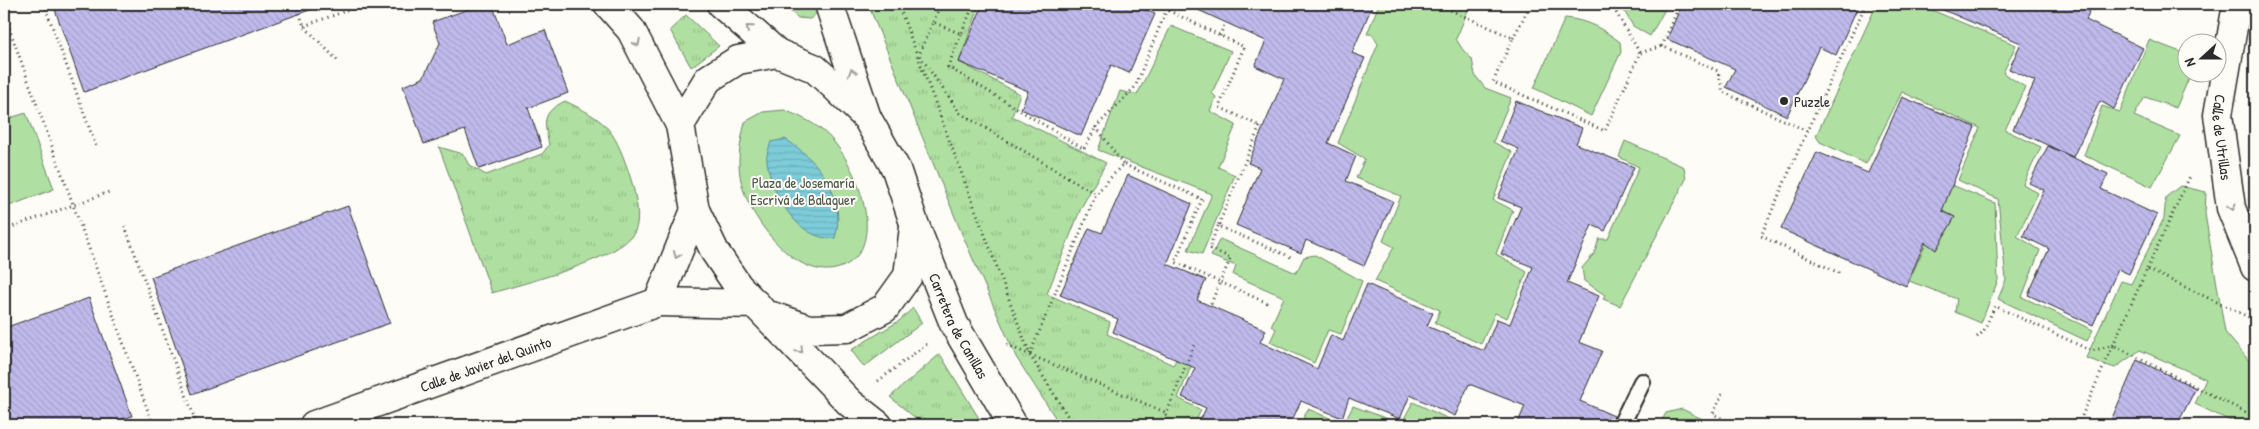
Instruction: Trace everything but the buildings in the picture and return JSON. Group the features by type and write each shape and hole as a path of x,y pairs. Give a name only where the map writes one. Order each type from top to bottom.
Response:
{"street":[{"path":"608,4 631,30 680,125 695,210 715,252 738,286 850,403 878,425"},
{"path":"721,4 777,53 814,68 867,118"},
{"path":"762,309 809,329 847,328 885,308 908,276 914,223 896,169 867,118 829,4"},
{"name":"Calle de Utrillas","path":"2237,4 2218,115 2231,208 2255,267"},
{"path":"680,125 708,79 738,60 777,53"},
{"path":"658,302 695,210"},
{"name":"Carretera de Canillas","path":"914,223 954,324 1013,425"},
{"name":"Calle de Javier del Quinto","path":"314,425 658,302 762,309"}],"lane":[{"path":"1621,425 1642,382"}],"path":[{"path":"44,4 96,149"},
{"path":"296,4 304,26 338,61"},
{"path":"304,26 365,4"},
{"path":"898,4 919,55 1030,355 1073,425"},
{"path":"919,55 941,4"},
{"path":"974,4 948,67 1084,149 1096,127 1135,87 1166,10"},
{"path":"1155,4 1244,47 1219,107 1260,126 1209,248 1231,258 1210,306"},
{"path":"1437,4 1513,38"},
{"path":"1531,4 1493,82 1605,131 1640,53 1662,46 1718,71 1723,92 1807,131"},
{"path":"1611,4 1640,53"},
{"path":"1662,46 1680,4"},
{"path":"1838,273 1761,236 1866,4"},
{"path":"4,14 153,425"},
{"path":"933,22 961,34"},
{"path":"1220,36 1225,22"},
{"path":"919,55 960,113 1096,194"},
{"path":"1096,127 1122,164 1202,199 1175,262 1270,304"},
{"path":"1030,355 1096,194 1122,164"},
{"path":"2078,425 2193,170"},
{"path":"4,230 112,191"},
{"path":"125,226 197,425"},
{"path":"1218,226 1291,257"},
{"path":"2147,269 2255,320"},
{"path":"1978,337 1983,332 1995,306 2092,351 2113,345 2255,417"},
{"path":"850,403 954,324"},
{"path":"1004,344 1167,413"},
{"path":"1162,425 1194,345"},
{"path":"1722,394 1713,414 1736,425"}],"green space":[{"path":"782,4 819,4 818,12 810,19 798,18"},
{"path":"868,4 980,4 959,62 1020,94 1012,116 1106,163 1081,208 1047,294 1110,322 1107,334 1173,365 1181,352 1196,355 1178,398 1201,410 1194,425 1060,425 1016,357 962,234"},
{"path":"1379,4 1473,4 1469,8 1456,39 1472,59 1475,75 1485,88 1511,98 1493,142 1512,152 1493,200 1513,210 1496,254 1527,272 1507,318 1495,313 1481,344 1435,323 1440,310 1375,281 1394,247 1383,241 1401,196 1356,178 1365,159 1338,143 1378,44 1372,34 1367,34"},
{"path":"1620,4 1668,4 1650,36 1633,26"},
{"path":"1877,4 1931,4 1929,9 2016,45 2003,73 2025,87 2005,130 2041,147 2023,184 2038,193 2017,236 2040,250 2022,297 2093,330 2087,341 1998,299 2006,280 1998,199 1958,180 1980,128 1902,92 1866,164 1820,142 1816,136"},
{"path":"686,15 719,46 691,67 670,30"},
{"path":"1565,18 1594,26 1620,42 1621,52 1591,116 1534,88"},
{"path":"1171,26 1231,51 1212,93 1216,97 1210,111 1236,125 1218,167 1235,175 1202,254 1188,250 1212,194 1098,150 1120,91 1137,95"},
{"path":"2149,40 2176,50 2176,82 2187,82 2176,108 2145,97 2134,116 2180,136 2152,187 2084,155 2102,106 2120,112"},
{"path":"565,101 599,120 612,134 623,155 628,170 637,210 637,227 625,243 610,252 547,277 492,293 439,147 463,154 469,165 486,175 542,154 549,145 546,118 557,105"},
{"name":"Plaza de Josemaría Escrivá de Balaguer","path":"784,110 811,123 829,136 843,154 859,188 864,206 866,225 864,242 857,256 844,266 828,270 811,267 795,259 780,247 767,232 747,200 740,177 739,161 745,122 763,112"},
{"path":"26,113 54,189 4,208 4,120"},
{"path":"1625,141 1684,167 1686,179 1620,306 1603,299 1605,295 1584,281 1582,268 1594,254 1599,239 1608,239 1639,167 1619,157"},
{"path":"1952,185 1995,203 1998,280 1981,323 1955,312 1957,299 1909,281"},
{"path":"2180,186 2206,192 2205,214 2225,332 2255,368 2255,425 2239,425 2195,404 2206,379 2140,350 2115,368 2086,358 2121,281 2131,284 2164,218 2166,197"},
{"path":"1220,239 1296,273 1304,257 1315,255 1362,281 1341,334 1328,330 1314,363 1270,342 1276,329 1271,326 1284,297 1233,275 1236,266 1211,256"},
{"path":"913,308 922,323 864,367 851,350 899,321"},
{"path":"940,354 983,425 924,425 890,397"},
{"path":"1413,402 1453,421 1451,425 1300,425 1308,409 1344,424 1353,406 1401,424"},
{"path":"1682,409 1714,425 1659,425 1666,413"}],"water":[{"path":"785,139 809,158 827,181 837,208 838,223 835,238 822,237 809,232 798,224 789,213 774,187 767,156 771,142"}],"place":[{"name":"Puzzle","path":"1784,101"}]}
